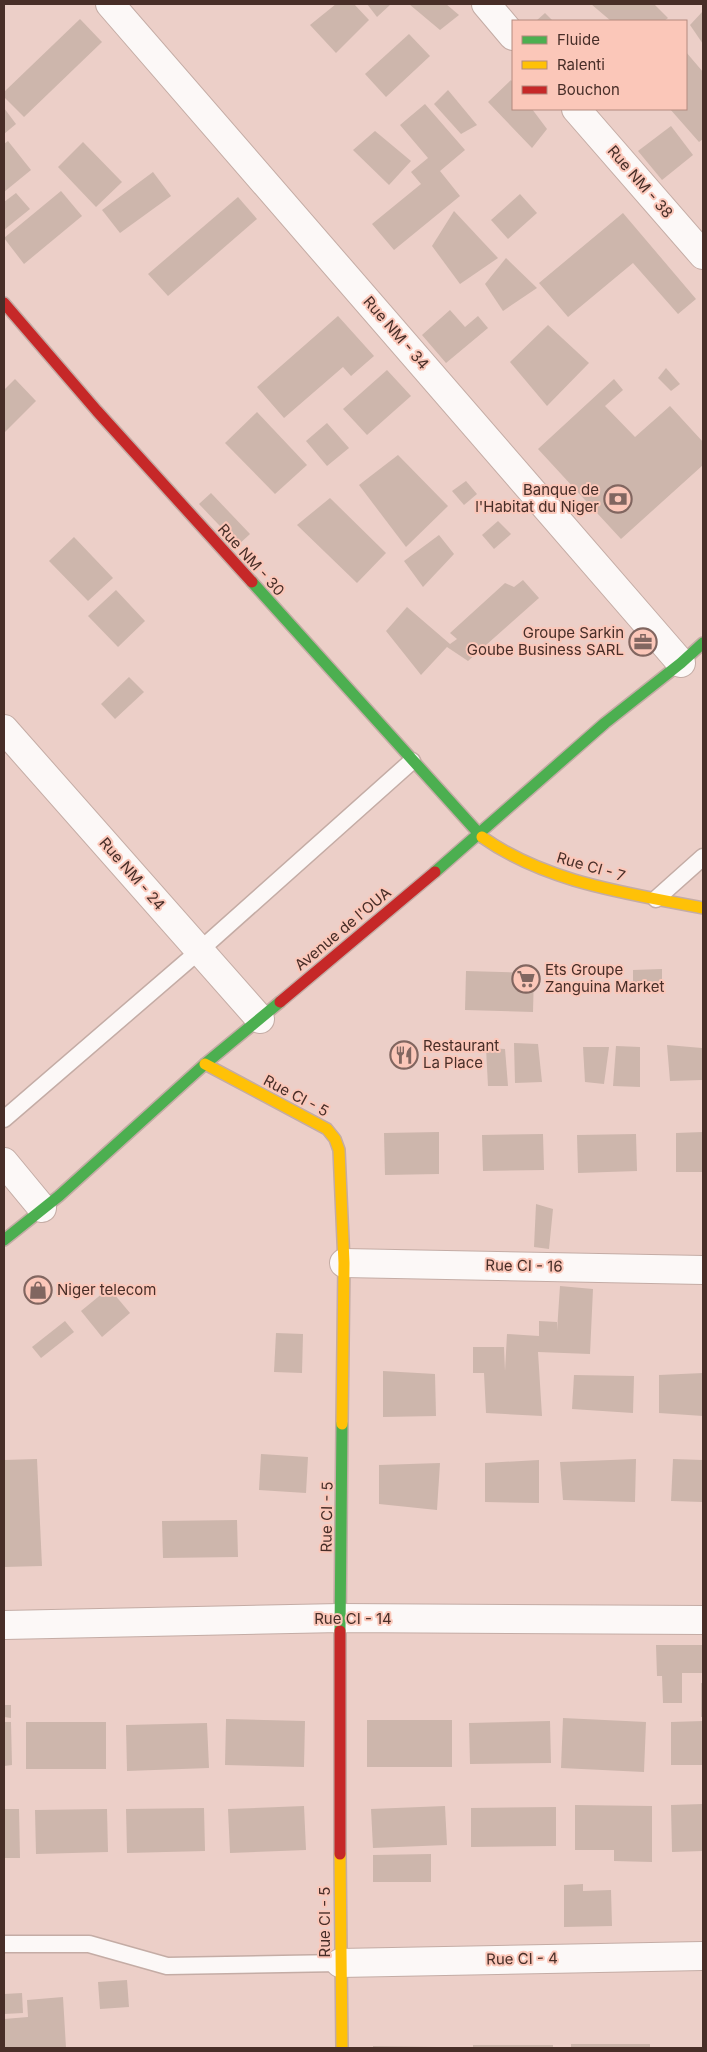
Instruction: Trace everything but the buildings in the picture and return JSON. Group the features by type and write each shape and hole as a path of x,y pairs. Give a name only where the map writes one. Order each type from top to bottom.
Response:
{"street":[{"name":"Rue NM - 34","path":"110,4 681,663"},
{"path":"486,4 512,35"},
{"name":"Rue NM - 38","path":"577,110 703,255"},
{"name":"Rue NM - 30","path":"4,303 104,419 479,835"},
{"name":"Avenue de l'OUA","path":"4,1240 59,1196 204,1064 479,835 606,723 703,643"},
{"name":"Rue NM - 24","path":"4,728 260,1019"},
{"name":"Rue CI - 7","path":"479,835 507,854 538,867 582,881 703,908"},
{"name":"Rue CI - 5","path":"204,1064 327,1129 339,1150 344,1263 340,1618 340,1962 342,2048"},
{"path":"4,1162 42,1208"},
{"name":"Rue CI - 16","path":"344,1263 703,1270"},
{"name":"Rue CI - 14","path":"4,1625 340,1618 703,1620"},
{"name":"Rue CI - 4","path":"340,1962 703,1956"}],"lane":[{"path":"4,1119 200,951 412,761"},
{"path":"656,898 703,857"},
{"path":"4,1944 89,1944 167,1966 340,1962"}],"traffic: fast":[{"path":"252,582 482,837"},
{"path":"435,872 605,723 681,663 703,643"},
{"path":"4,1240 59,1196 205,1064 280,1002"},
{"path":"340,1631 342,1424"}],"traffic: slow":[{"path":"482,837 507,853 560,876 617,891 703,908"},
{"path":"205,1064 327,1129 335,1139 339,1150 344,1263 342,1424"},
{"path":"340,1854 342,2048"}],"traffic: jam":[{"path":"4,303 97,411 252,582"},
{"path":"280,1002 435,872"},
{"path":"340,1631 340,1854"}],"place":[{"name":"Banque de l'Habitat du Niger","path":"618,499"},
{"name":"Groupe Sarkin Goube Business SARL","path":"643,642"},
{"name":"Ets Groupe Zanguina Market","path":"526,979"},
{"name":"Restaurant La Place","path":"404,1055"},
{"name":"Niger telecom","path":"38,1290"}]}
